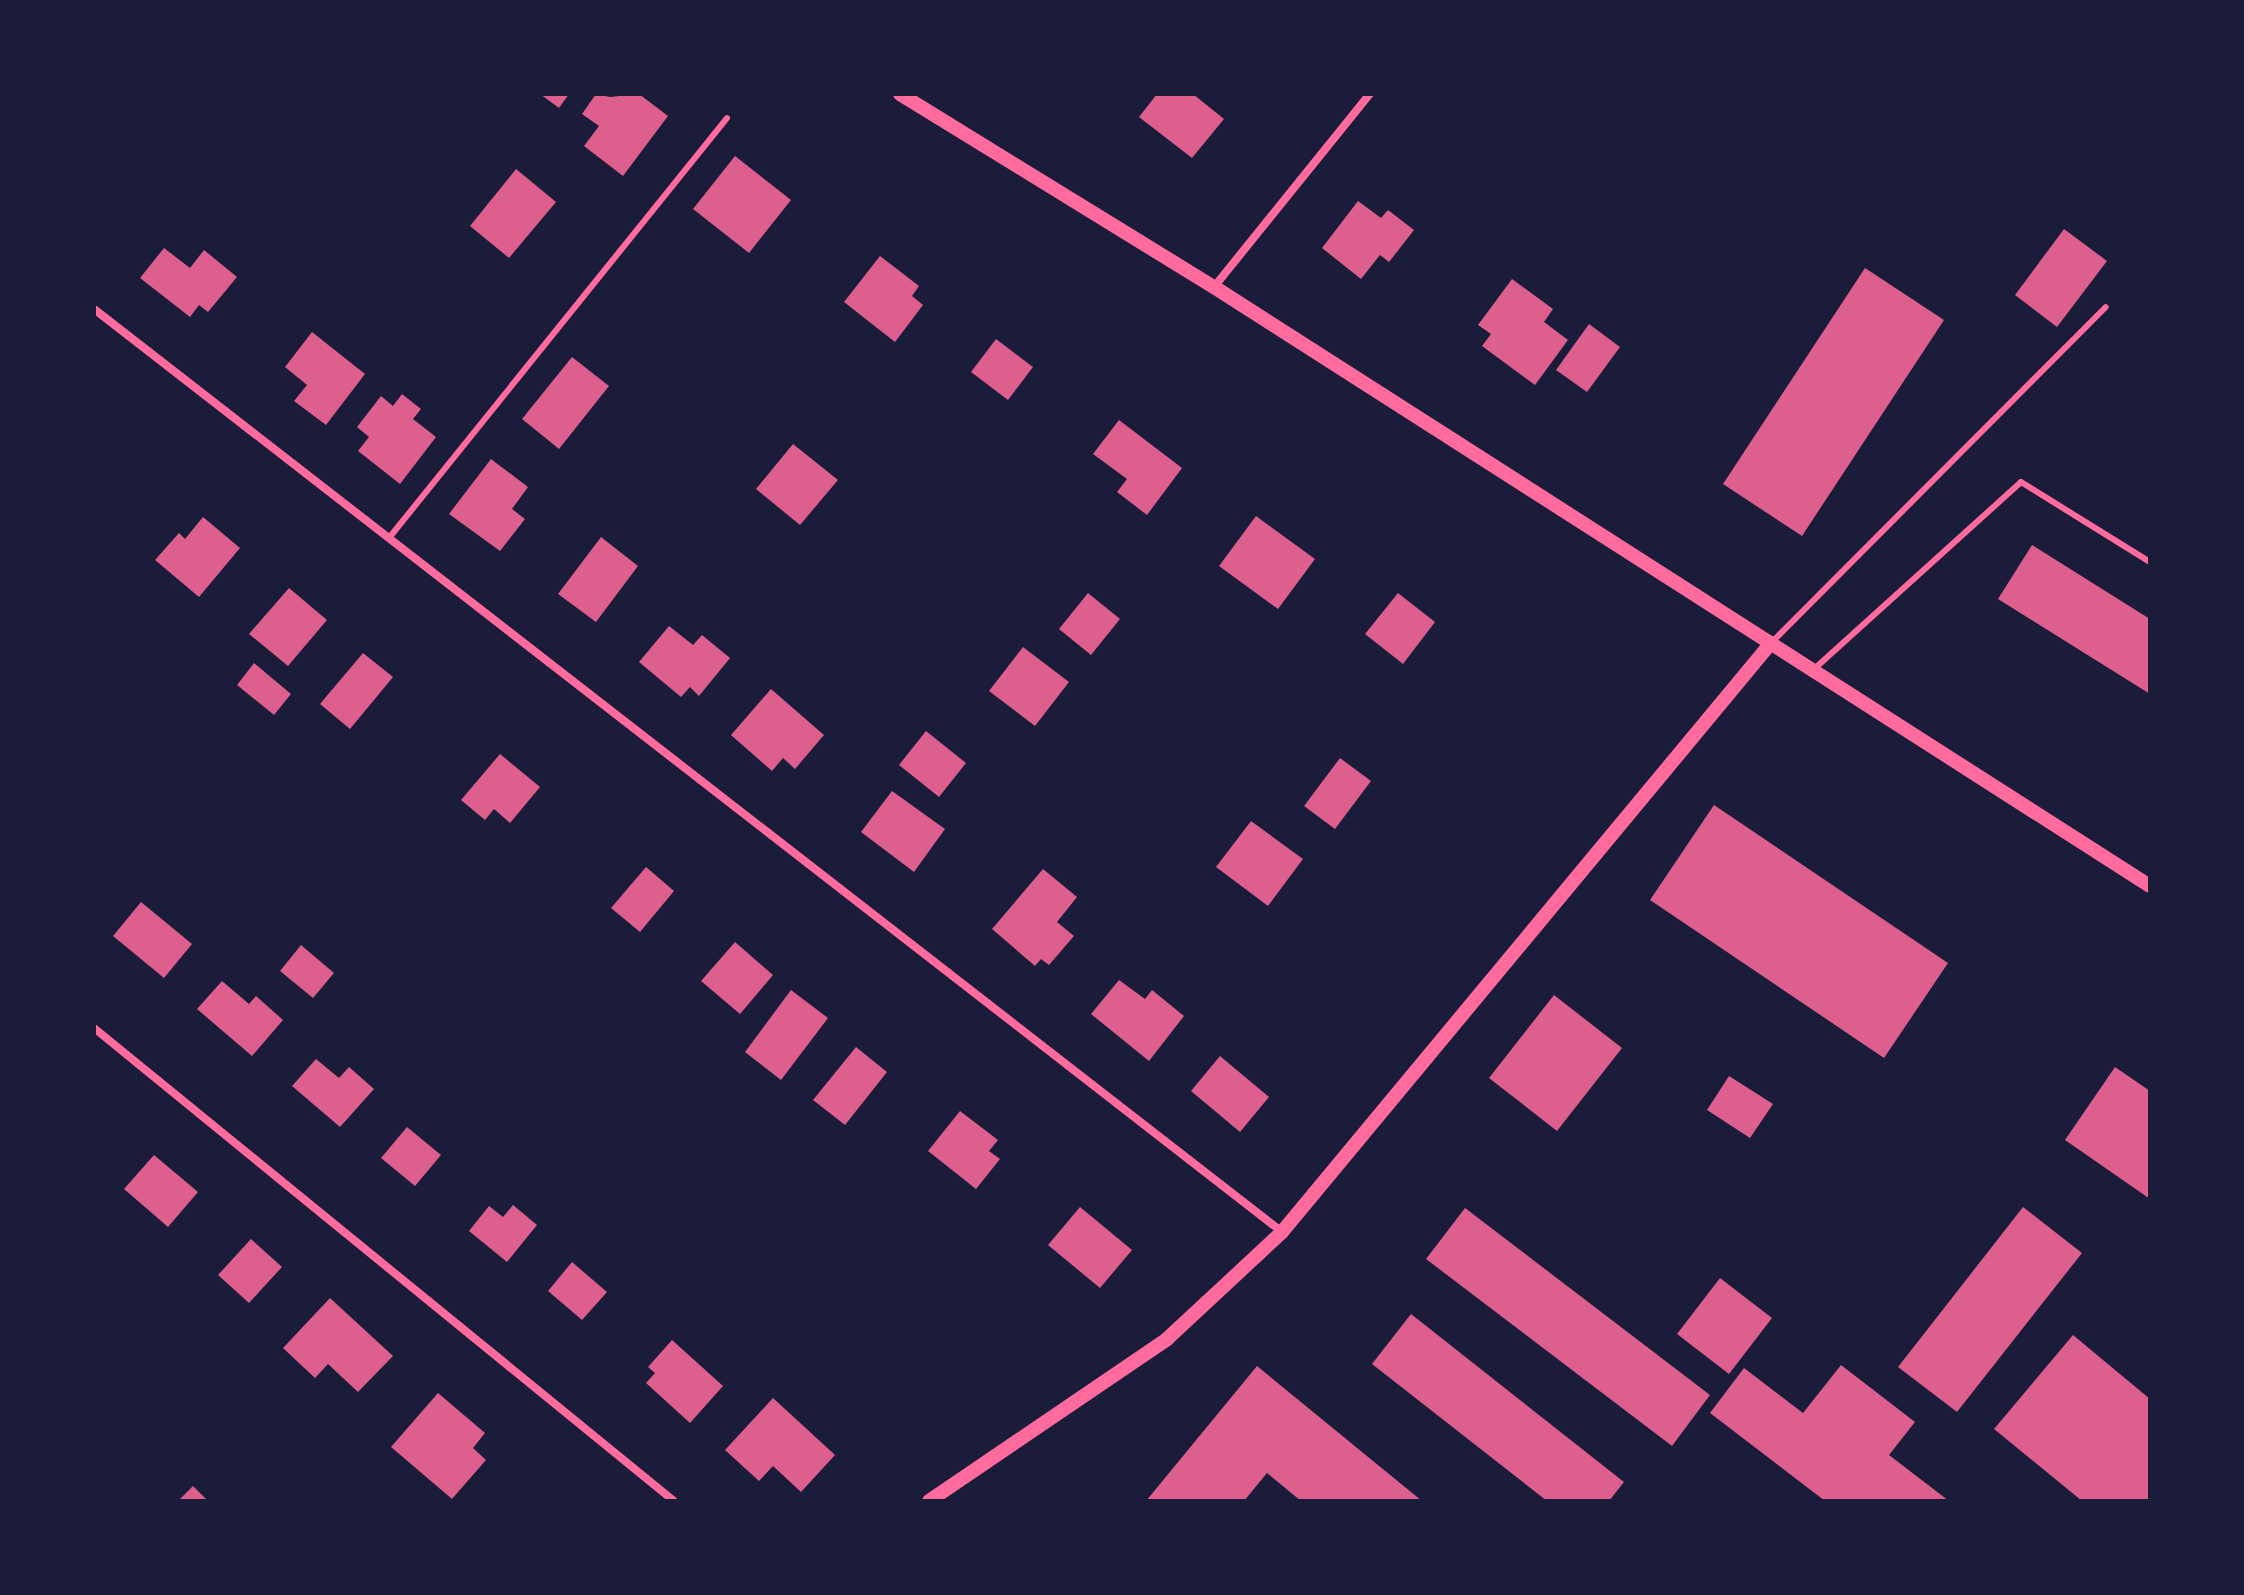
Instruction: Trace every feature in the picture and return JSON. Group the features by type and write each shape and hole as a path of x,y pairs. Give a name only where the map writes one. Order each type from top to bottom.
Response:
{"street":[{"path":"900,94 1214,287 2150,886"},
{"path":"1214,287 1370,94"},
{"path":"94,309 1282,1232"},
{"path":"929,1501 1167,1339 1282,1232 1771,643"},
{"path":"94,1028 674,1501"}],"lane":[{"path":"389,538 727,118"},
{"path":"1771,643 2106,307"},
{"path":"1813,670 2021,482 2150,562"}],"building":[{"path":"540,94 569,94 559,108"},
{"path":"596,94 610,97 639,94 668,116 623,176 584,146 599,126 582,114"},
{"path":"1157,94 1193,94 1224,119 1192,158 1139,117"},
{"path":"735,156 791,200 749,253 693,209"},
{"path":"516,169 556,202 509,258 470,226"},
{"path":"1358,201 1381,218 1388,210 1414,230 1389,262 1380,255 1361,279 1322,248"},
{"path":"2064,229 2107,261 2057,327 2015,295"},
{"path":"164,248 190,268 204,250 237,277 208,312 199,305 190,317 140,278"},
{"path":"880,256 919,286 912,296 923,305 895,342 844,302"},
{"path":"1865,268 1944,320 1802,536 1723,484"},
{"path":"1512,279 1553,309 1544,322 1568,340 1535,385 1482,346 1491,334 1478,325"},
{"path":"1589,324 1620,347 1587,392 1556,370"},
{"path":"312,332 365,374 326,425 294,401 307,385 285,367"},
{"path":"996,339 1033,367 1008,400 971,372"},
{"path":"572,357 609,386 559,449 522,419"},
{"path":"402,394 421,409 413,419 436,437 400,484 358,451 369,437 357,427 381,396 393,406"},
{"path":"1119,420 1182,468 1147,515 1117,492 1127,479 1093,454"},
{"path":"793,444 838,480 800,525 756,489"},
{"path":"491,459 528,487 512,509 525,519 500,551 449,514"},
{"path":"1256,516 1315,559 1278,609 1219,566"},
{"path":"203,517 240,548 199,597 155,560 179,533 185,539"},
{"path":"601,537 638,566 596,622 558,594"},
{"path":"2032,545 2150,619 2150,694 1998,599"},
{"path":"289,588 327,620 288,666 249,634"},
{"path":"1088,593 1120,619 1091,655 1059,629"},
{"path":"1398,593 1435,622 1403,664 1365,634"},
{"path":"669,626 693,645 702,635 730,658 699,696 690,687 681,697 639,662"},
{"path":"1023,647 1069,682 1035,726 989,691"},
{"path":"363,653 393,677 350,729 320,704"},
{"path":"254,663 291,694 274,715 237,685"},
{"path":"771,689 824,735 795,769 783,758 772,771 731,735"},
{"path":"926,731 966,763 939,797 899,765"},
{"path":"500,754 540,787 510,823 494,809 485,820 461,800"},
{"path":"1340,758 1371,781 1335,829 1304,806"},
{"path":"892,791 945,829 914,872 861,832"},
{"path":"1714,805 1948,963 1884,1058 1650,900"},
{"path":"1251,821 1303,859 1268,906 1216,867"},
{"path":"646,867 674,891 640,932 611,908"},
{"path":"1043,869 1077,897 1057,922 1074,936 1049,965 1041,959 1035,966 992,929"},
{"path":"141,902 192,944 164,978 113,936"},
{"path":"735,942 773,975 740,1014 701,981"},
{"path":"301,945 334,973 313,998 280,971"},
{"path":"1119,980 1145,999 1152,990 1184,1016 1149,1061 1091,1014"},
{"path":"222,981 249,1004 256,996 283,1020 252,1056 197,1009"},
{"path":"791,990 828,1018 781,1080 745,1052"},
{"path":"1554,995 1622,1048 1557,1131 1489,1078"},
{"path":"856,1047 887,1072 845,1125 813,1100"},
{"path":"1220,1056 1269,1097 1240,1132 1191,1091"},
{"path":"316,1059 339,1078 349,1067 374,1089 340,1127 292,1086"},
{"path":"2115,1067 2150,1091 2150,1199 2065,1140"},
{"path":"1729,1076 1773,1104 1750,1138 1707,1110"},
{"path":"960,1111 998,1140 989,1151 1000,1159 976,1189 928,1151"},
{"path":"407,1127 441,1155 415,1186 381,1158"},
{"path":"154,1155 198,1192 168,1227 124,1189"},
{"path":"513,1205 537,1225 507,1262 469,1231 489,1206 503,1217"},
{"path":"1080,1207 1132,1250 1100,1288 1048,1245"},
{"path":"2023,1207 2082,1253 1957,1412 1898,1367"},
{"path":"1465,1208 1710,1395 1672,1446 1426,1259"},
{"path":"251,1239 282,1267 249,1303 218,1275"},
{"path":"572,1262 607,1292 582,1320 548,1291"},
{"path":"1720,1278 1772,1318 1729,1374 1677,1334"},
{"path":"330,1298 393,1356 358,1392 328,1364 315,1378 283,1348"},
{"path":"1411,1314 1624,1482 1609,1501 1547,1501 1372,1364"},
{"path":"2073,1335 2150,1399 2150,1501 2082,1501 1994,1429"},
{"path":"672,1340 723,1386 690,1423 646,1383 655,1373 648,1367"},
{"path":"1841,1365 1915,1422 1889,1455 1949,1501 1825,1501 1710,1413 1744,1368 1803,1413"},
{"path":"1257,1366 1422,1501 1301,1501 1267,1473 1244,1501 1146,1501"},
{"path":"438,1393 485,1433 473,1448 486,1460 452,1499 391,1447"},
{"path":"773,1398 835,1455 801,1492 773,1466 759,1481 725,1450"},
{"path":"193,1486 208,1501 178,1501"}]}
